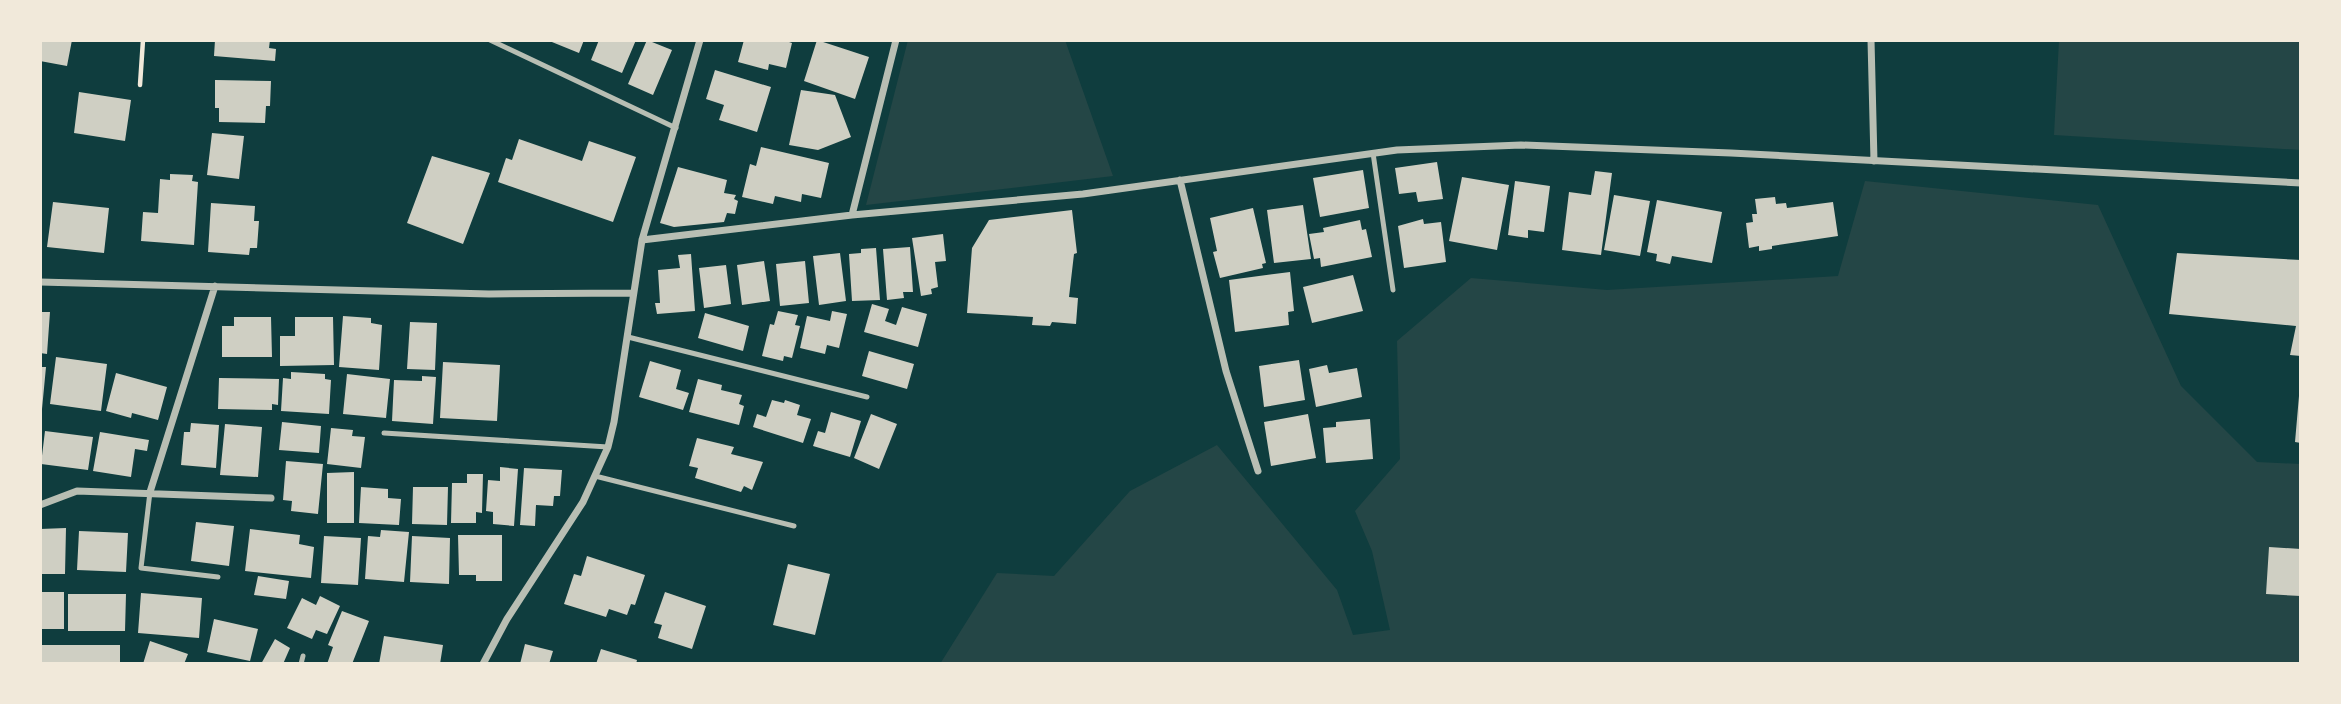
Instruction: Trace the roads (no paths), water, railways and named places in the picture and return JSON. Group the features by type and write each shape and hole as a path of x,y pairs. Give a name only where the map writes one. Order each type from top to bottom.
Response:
{"street":[{"path":"483,664 507,619 583,502 608,447 642,240 700,40"},
{"path":"852,215 896,40"},
{"path":"1871,40 1874,161"},
{"path":"642,240 852,215 1083,194 1397,150 1521,145 1731,153 2301,183"},
{"path":"1180,180 1226,371 1258,471"},
{"path":"40,282 489,294 633,293"},
{"path":"150,492 215,286"},
{"path":"40,505 77,491 271,498"}],"lane":[{"path":"491,40 676,128"},
{"path":"1373,153 1393,290"},
{"path":"628,338 867,397"},
{"path":"384,433 608,447"},
{"path":"595,476 794,526"},
{"path":"150,492 141,568 218,577"},
{"path":"301,664 303,656"}]}
